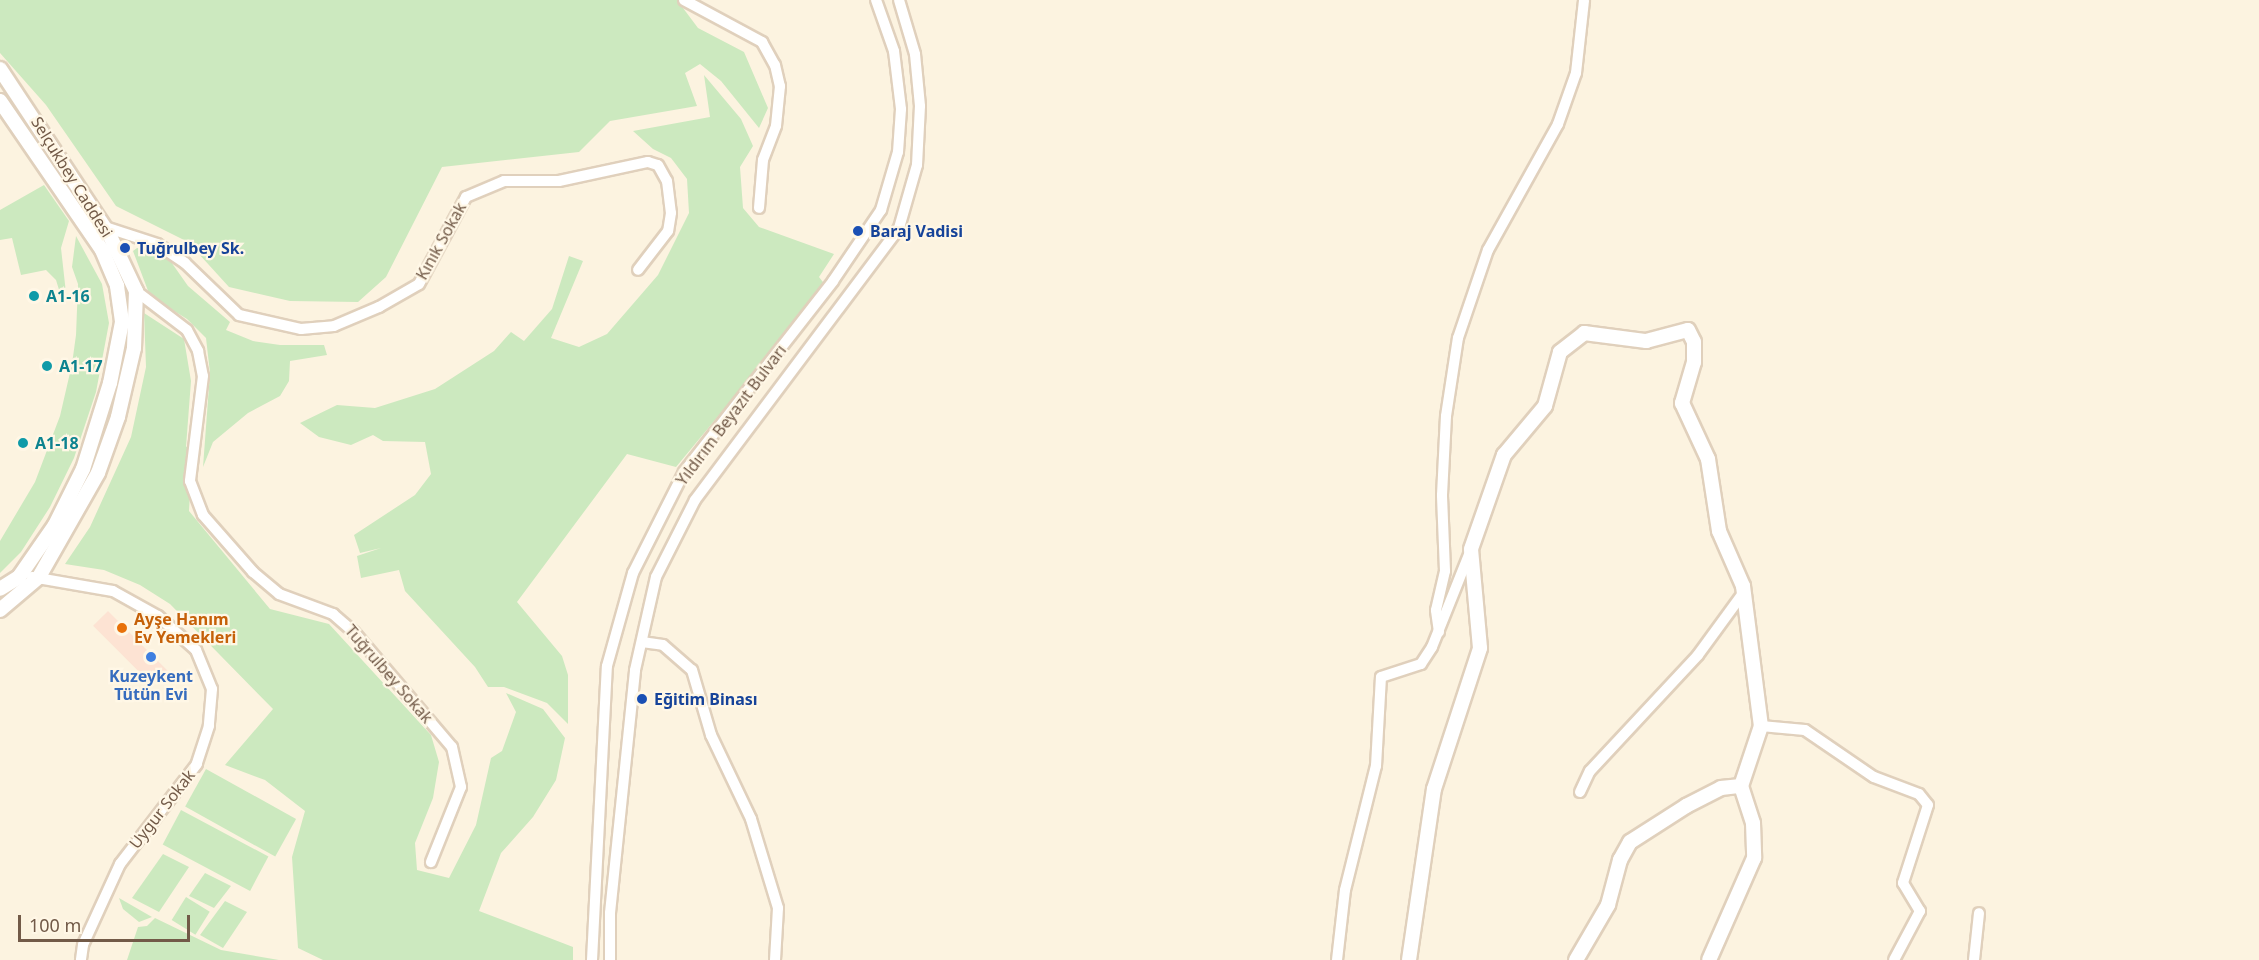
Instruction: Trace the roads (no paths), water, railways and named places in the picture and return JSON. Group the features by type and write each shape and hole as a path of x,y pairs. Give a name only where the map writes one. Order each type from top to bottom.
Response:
{"street":[{"path":"684,0 762,42 775,65 780,86 776,126 763,160 759,208"},
{"name":"Yıldırım Beyazıt Bulvarı","path":"592,960 607,666 633,573 684,472 833,281 882,210 898,152 901,109 894,51 876,0"},
{"name":"Yıldırım Beyazıt Bulvarı","path":"610,960 611,902 642,642 656,577 695,500 899,228 917,165 920,106 915,54 900,0"},
{"path":"1439,632 1436,610 1444,571 1442,495 1446,416 1458,338 1488,249 1558,124 1576,73 1584,0"},
{"name":"Selçukbey Caddesi","path":"0,69 88,215 117,286 122,322 117,352 83,469 55,525 19,578 0,589"},
{"name":"Selçukbey Caddesi","path":"0,101 88,215 105,227 136,291 134,348 118,417 83,506 39,578 0,610"},
{"name":"Kınık Sokak","path":"105,227 157,244 185,262 239,315 301,329 334,326 379,307 419,284 466,197 504,180 559,180 648,162 658,165 668,180 670,213 668,231 638,270"},
{"name":"Tuğrulbey Sokak","path":"136,291 187,330 198,351 203,376 190,481 203,515 253,572 279,594 333,614 354,632 452,747 461,787 431,862"},
{"path":"1337,960 1345,890 1376,766 1381,677 1421,664 1439,632 1504,455 1545,406 1560,352 1584,333 1646,340 1688,330 1694,342 1694,362 1682,403 1708,459 1719,531 1744,592 1761,726 1741,786 1754,823 1754,858 1709,960"},
{"path":"1409,960 1434,789 1480,648 1471,549"},
{"name":"Uygur Sokak","path":"19,578 39,578 113,591 158,616 195,650 212,689 209,726 197,764 120,864 83,945 81,960"},
{"path":"1580,792 1596,764 1698,655 1744,592"},
{"path":"642,642 663,645 692,670 711,735 751,819 778,908 775,960"},
{"path":"1761,726 1805,730 1874,777 1919,794 1928,805 1903,883 1920,911 1894,960"},
{"path":"1576,960 1608,905 1620,860 1630,842 1686,806 1721,789 1741,786"},
{"path":"1974,960 1979,914"}],"place":[{"name":"Baraj Vadisi","path":"858,231"},
{"name":"Tuğrulbey Sk.","path":"125,248"},
{"name":"A1-16","path":"34,296"},
{"name":"A1-17","path":"47,366"},
{"name":"A1-18","path":"23,443"},
{"name":"Ayşe Hanım Ev Yemekleri","path":"122,628"},
{"name":"Kuzeykent Tütün Evi","path":"151,657"},
{"name":"Eğitim Binası","path":"642,699"}]}
